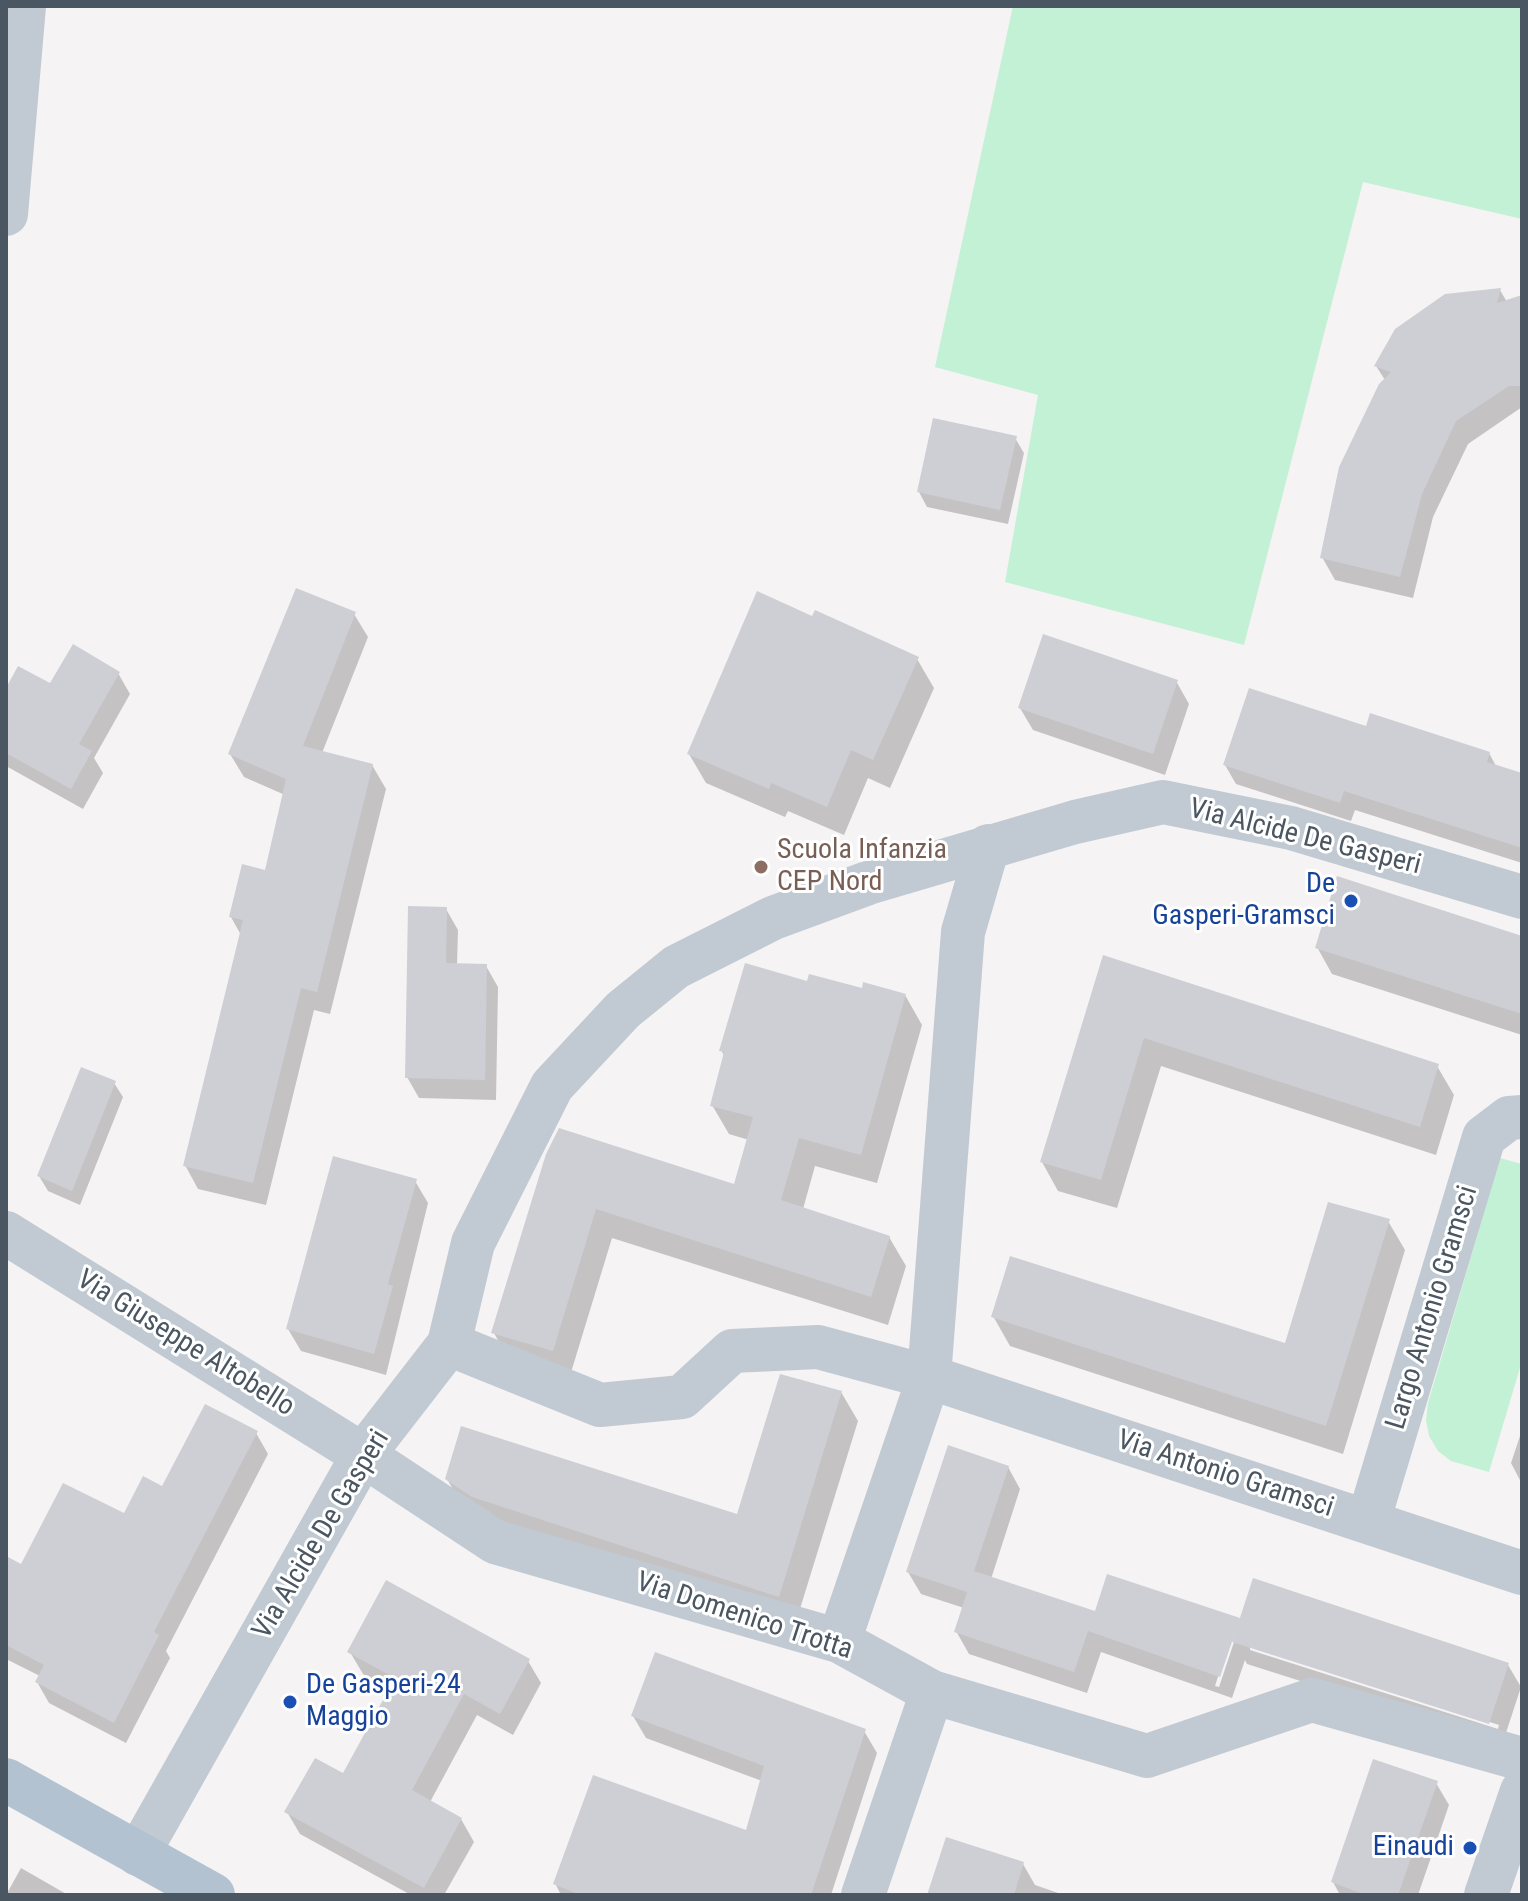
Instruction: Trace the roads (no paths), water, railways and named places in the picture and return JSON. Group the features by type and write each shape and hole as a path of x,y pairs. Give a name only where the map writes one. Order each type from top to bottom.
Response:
{"main road":[{"path":"6,1780 213,1895"}],"street":[{"path":"6,214 24,6"},
{"name":"Via Alcide De Gasperi","path":"138,1854 363,1455 449,1344 473,1243 552,1086 623,1010 676,967 773,918 868,883 988,846 1163,802 1291,828 1522,897"},
{"path":"839,1641 929,1377 963,932 988,846"},
{"name":"Largo Antonio Gramsci","path":"1368,1522 1484,1137 1509,1118 1522,1117"},
{"name":"Via Giuseppe Altobello","path":"6,1233 363,1455"},
{"name":"Via Antonio Gramsci","path":"449,1344 600,1405 682,1397 732,1351 818,1347 929,1377 1522,1573"},
{"name":"Via Domenico Trotta","path":"363,1455 495,1542 839,1641 932,1692 1147,1756 1312,1700 1522,1759"},
{"path":"863,1895 932,1692"},
{"path":"1486,1895 1522,1791"}],"place":[{"name":"Scuola Infanzia CEP Nord","path":"761,867"},
{"name":"De Gasperi-Gramsci","path":"1351,901"},
{"name":"De Gasperi-24 Maggio","path":"290,1702"},
{"name":"Einaudi","path":"1470,1848"}]}
